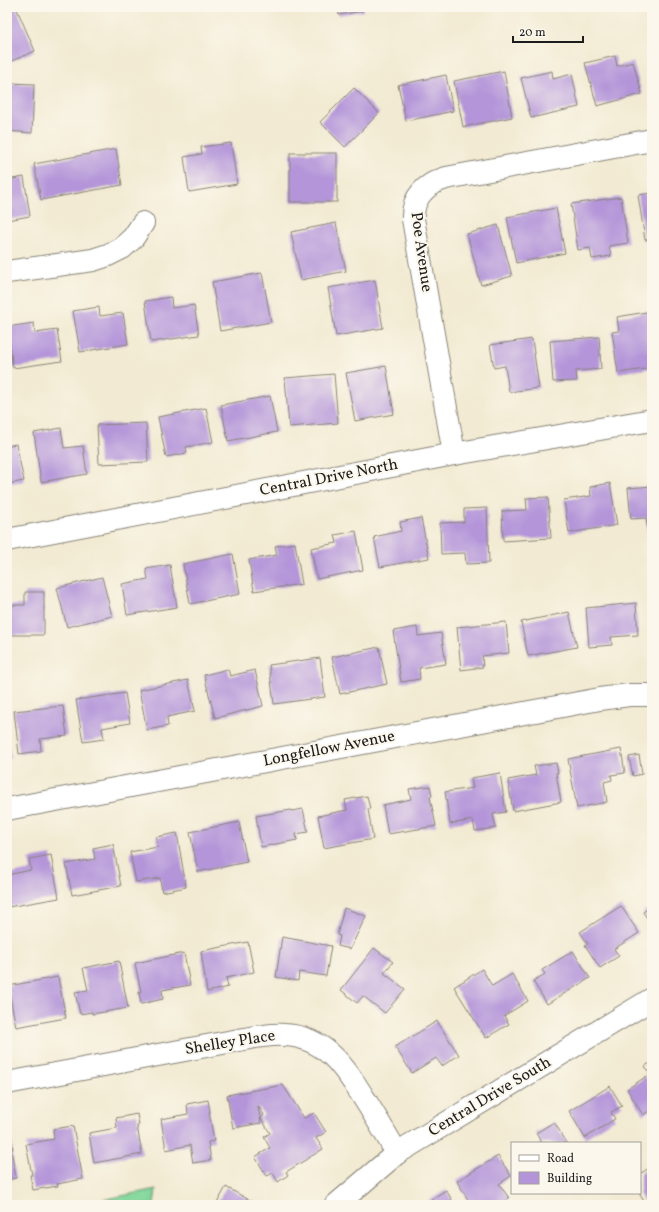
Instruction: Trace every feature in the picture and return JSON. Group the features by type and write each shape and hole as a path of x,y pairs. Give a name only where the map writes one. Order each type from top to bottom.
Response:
{"street":[{"name":"Poe Avenue","path":"454,454 413,219 414,209 421,192 430,184 446,178 652,140"},
{"path":"7,272 93,260 108,255 122,248 133,238 143,223"},
{"name":"Central Drive North","path":"7,540 454,454 652,420"},
{"name":"Longfellow Avenue","path":"7,809 600,699 628,695 652,695"},
{"name":"Central Drive South","path":"336,1205 397,1153 652,999"},
{"name":"Shelley Place","path":"7,1083 255,1037 286,1035 312,1041 324,1047 334,1056 353,1080 397,1153"}],"green space":[{"path":"156,1189 154,1205 77,1205"}],"building":[{"path":"16,7 35,51 7,63 7,9"},
{"path":"337,7 363,7 363,11 339,15"},
{"path":"615,56 617,66 633,62 642,94 597,106 585,63"},
{"path":"504,71 512,117 463,127 454,81"},
{"path":"552,71 553,79 572,74 579,107 531,118 521,78"},
{"path":"446,75 453,111 406,121 398,85"},
{"path":"7,83 34,84 32,133 7,131"},
{"path":"354,88 379,113 345,147 320,122"},
{"path":"231,143 237,184 189,192 184,157 202,154 201,147"},
{"path":"116,149 122,185 41,200 34,164"},
{"path":"290,153 337,153 337,202 290,202"},
{"path":"24,177 30,216 7,220 7,180"},
{"path":"652,193 652,239 645,240 638,195"},
{"path":"621,197 628,243 609,246 611,256 592,259 590,248 578,250 571,204"},
{"path":"556,208 565,253 516,263 507,217"},
{"path":"336,223 346,271 301,280 291,232"},
{"path":"498,225 512,276 481,285 467,234"},
{"path":"262,273 271,322 220,331 212,282"},
{"path":"375,280 383,328 336,336 328,288"},
{"path":"171,297 172,308 194,305 199,335 151,342 145,301"},
{"path":"99,307 100,316 123,313 128,344 80,352 73,311"},
{"path":"652,311 652,368 618,373 612,332 619,331 617,317"},
{"path":"34,323 35,333 57,330 62,361 13,368 7,327"},
{"path":"599,337 601,369 576,371 577,381 553,382 550,341"},
{"path":"532,339 539,388 509,392 505,366 494,368 490,345"},
{"path":"386,366 394,414 355,421 346,373"},
{"path":"334,374 338,423 289,427 285,378"},
{"path":"270,396 277,432 228,441 221,405"},
{"path":"206,408 213,442 186,447 187,453 166,457 158,417"},
{"path":"146,423 148,462 99,464 97,425"},
{"path":"61,428 64,448 83,446 87,474 41,482 34,433"},
{"path":"16,444 24,481 7,484 7,446"},
{"path":"610,483 617,525 569,533 564,500 591,496 590,487"},
{"path":"652,486 652,530 648,531 646,518 631,519 628,488"},
{"path":"548,497 551,538 503,541 502,511 527,510 526,498"},
{"path":"487,508 489,563 466,564 465,553 441,554 440,523 464,522 464,509"},
{"path":"421,518 429,558 380,567 374,537 401,531 400,522"},
{"path":"356,531 363,570 317,579 311,548 337,543 335,535"},
{"path":"295,543 302,584 254,591 249,560 277,555 275,546"},
{"path":"233,554 240,594 190,604 183,564"},
{"path":"170,565 177,607 127,615 122,584 148,579 146,569"},
{"path":"102,577 112,616 67,627 57,588"},
{"path":"25,592 44,592 44,635 7,635 7,605 25,605"},
{"path":"636,603 638,635 611,637 612,645 589,647 586,608"},
{"path":"569,612 577,647 528,656 521,622"},
{"path":"506,622 509,653 482,656 483,667 461,670 457,627"},
{"path":"417,627 418,636 441,633 446,664 419,668 420,679 401,682 393,631"},
{"path":"379,647 387,684 340,694 332,657"},
{"path":"320,658 325,697 274,704 269,665"},
{"path":"228,669 230,676 255,670 263,706 215,718 204,675"},
{"path":"188,680 195,711 167,717 168,726 147,730 139,690"},
{"path":"125,693 130,723 102,728 104,739 83,742 76,700"},
{"path":"63,706 67,736 40,739 41,751 19,754 14,711"},
{"path":"7,741 11,758 7,759"},
{"path":"621,749 625,773 611,775 612,780 604,782 607,802 577,808 568,759"},
{"path":"639,755 642,774 633,776 629,757"},
{"path":"556,763 558,773 556,773 561,802 513,811 508,780 536,775 534,766"},
{"path":"500,773 506,812 493,814 496,828 475,831 473,820 450,824 445,792 473,788 471,778"},
{"path":"430,786 432,796 430,797 436,826 388,834 383,805 411,799 409,789"},
{"path":"367,796 373,839 324,848 318,816 347,810 345,800"},
{"path":"303,809 308,832 296,834 297,840 261,847 256,816"},
{"path":"239,822 247,862 198,872 190,832"},
{"path":"177,833 186,887 162,892 160,878 136,882 130,852 158,847 156,837"},
{"path":"113,844 121,886 72,895 66,864 95,859 93,848"},
{"path":"51,855 59,898 8,907 7,875 31,870 29,859"},
{"path":"621,906 639,933 614,949 619,956 600,968 585,945 588,944 580,932"},
{"path":"652,906 652,926 643,912"},
{"path":"344,908 366,916 350,949 338,946 340,936 337,935"},
{"path":"282,937 331,946 326,976 299,972 298,981 276,977"},
{"path":"248,942 254,972 226,978 228,987 207,992 201,951"},
{"path":"374,948 393,962 384,973 405,989 385,1013 363,996 357,1003 341,990"},
{"path":"573,951 590,978 547,1004 533,981 545,974 542,970"},
{"path":"184,953 190,985 162,990 163,999 141,1004 139,992 141,992 135,963"},
{"path":"119,961 128,1008 92,1014 92,1012 80,1014 75,992 88,990 83,968"},
{"path":"482,969 492,986 512,974 528,1001 504,1016 509,1024 486,1038 454,987"},
{"path":"58,977 66,1018 16,1027 8,986"},
{"path":"437,1021 459,1055 442,1066 436,1058 412,1073 395,1047"},
{"path":"652,1062 652,1109 643,1115 627,1089 650,1074 645,1066"},
{"path":"283,1085 304,1118 314,1113 326,1132 316,1138 323,1149 286,1172 288,1175 278,1182 273,1173 267,1176 255,1157 270,1148 264,1137 270,1133 261,1118 264,1115 258,1106 261,1123 233,1128 227,1095"},
{"path":"610,1086 622,1106 611,1112 615,1119 585,1138 569,1111"},
{"path":"208,1100 214,1141 208,1142 211,1160 193,1163 190,1145 166,1150 161,1119 188,1114 187,1104"},
{"path":"137,1114 139,1125 137,1126 142,1154 94,1163 89,1133 117,1128 116,1118"},
{"path":"554,1122 566,1142 541,1142 536,1133"},
{"path":"73,1126 83,1179 57,1184 58,1186 33,1190 30,1175 32,1175 26,1144 54,1139 53,1129"},
{"path":"7,1138 11,1138 13,1149 11,1149 16,1178 7,1180"},
{"path":"498,1156 511,1176 499,1184 509,1198 498,1205 471,1205 457,1181"},
{"path":"652,1166 652,1205 646,1205 640,1194 641,1194 641,1173"},
{"path":"226,1187 253,1202 252,1205 216,1205"},
{"path":"446,1190 452,1200 450,1201 453,1205 429,1205 427,1202"}]}
